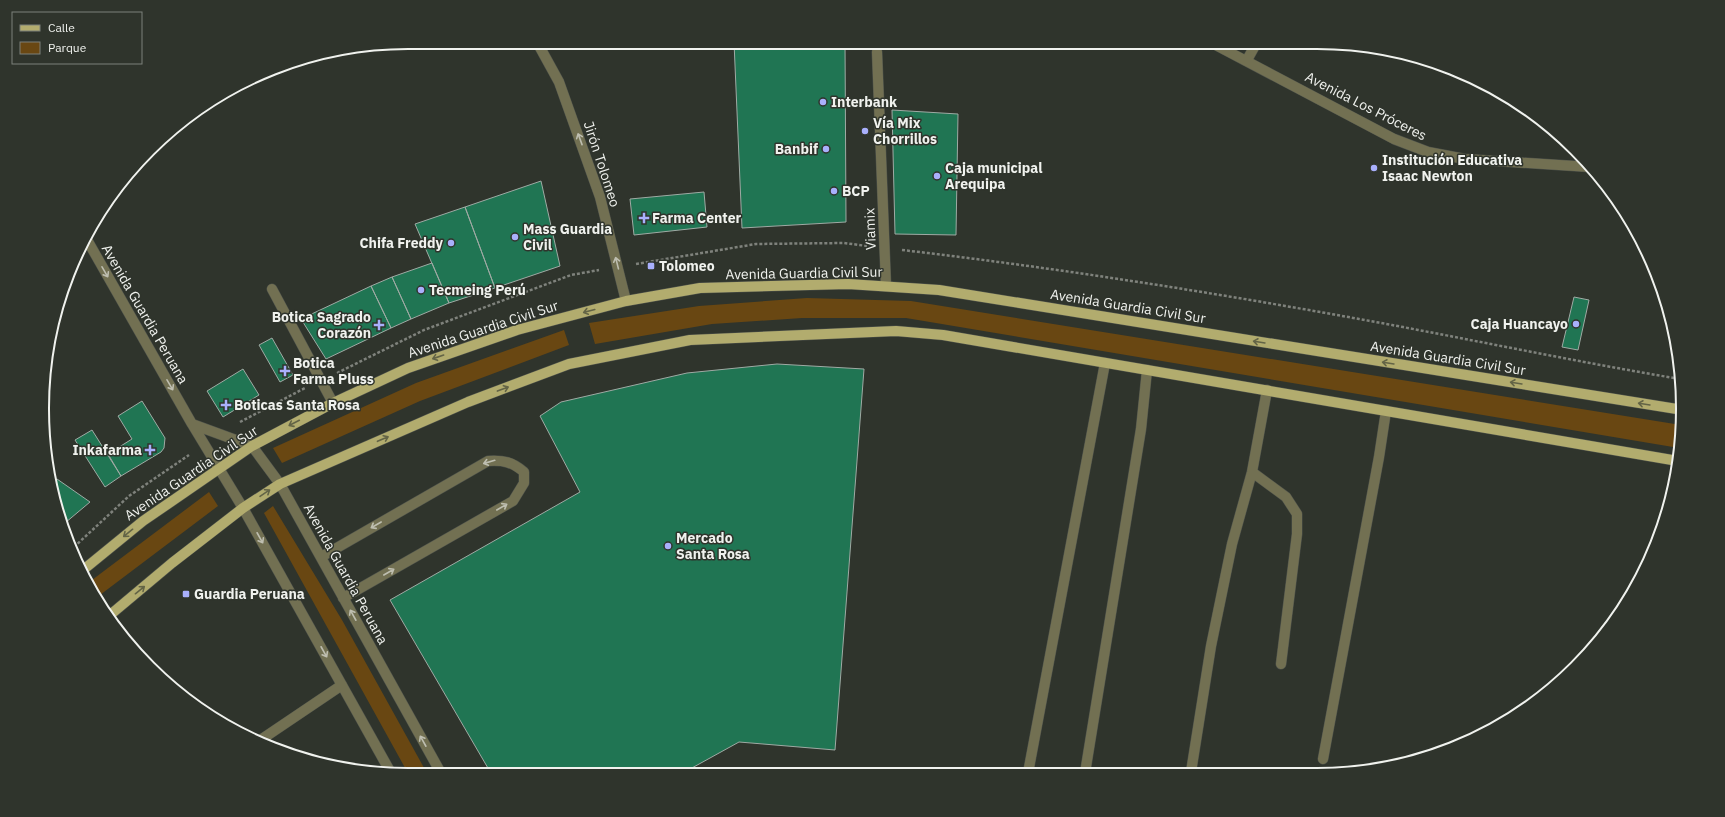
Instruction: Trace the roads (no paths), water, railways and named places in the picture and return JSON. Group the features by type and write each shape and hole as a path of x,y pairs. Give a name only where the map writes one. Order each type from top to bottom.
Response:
{"main road":[{"name":"Avenida Guardia Civil Sur","path":"86,568 143,521 252,446 333,403 408,368 517,330 626,301 700,288 848,284 939,290 1676,409"},
{"path":"113,612 172,563 243,508 280,484 468,402 570,364 690,340 896,331 942,335 1672,461"}],"street":[{"name":"Jirón Tolomeo","path":"541,49 559,82 600,197 626,301"},
{"name":"Avenida Los Próceres","path":"1224,49 1394,139 1428,152 1464,159 1583,167"},
{"path":"1247,60 1253,49"},
{"name":"Viamix","path":"877,52 886,286"},
{"name":"Avenida Guardia Peruana","path":"89,243 218,469 243,508 389,767"},
{"path":"272,289 333,403"},
{"path":"1029,768 1105,363"},
{"path":"1086,768 1141,429 1147,370"},
{"path":"1192,768 1199,713 1211,646 1232,544 1252,472 1267,390"},
{"path":"1323,760 1386,411"},
{"path":"192,424 252,446"},
{"name":"Avenida Guardia Peruana","path":"252,446 280,484 438,768"},
{"path":"321,557 488,461 503,460 514,464 524,472 524,483 513,501 343,598"},
{"path":"1252,472 1286,497 1297,514 1297,534 1281,664"},
{"path":"264,738 342,685"}],"place":[{"name":"Interbank","path":"823,102"},
{"name":"Vía Mix Chorrillos","path":"865,131"},
{"name":"Banbif","path":"826,149"},
{"name":"Institución Educativa Isaac Newton","path":"1374,168"},
{"name":"Caja municipal Arequipa","path":"937,176"},
{"name":"BCP","path":"834,191"},
{"name":"Farma Center","path":"644,218"},
{"name":"Mass Guardia Civil","path":"515,237"},
{"name":"Chifa Freddy","path":"451,243"},
{"name":"Tolomeo","path":"651,266"},
{"name":"Tecmeing Perú","path":"421,290"},
{"name":"Caja Huancayo","path":"1576,324"},
{"name":"Botica Sagrado Corazón","path":"379,325"},
{"name":"Botica Farma Pluss","path":"285,371"},
{"name":"Boticas Santa Rosa","path":"226,405"},
{"name":"Inkafarma","path":"150,450"},
{"name":"Mercado Santa Rosa","path":"668,546"},
{"name":"Guardia Peruana","path":"186,594"}]}
